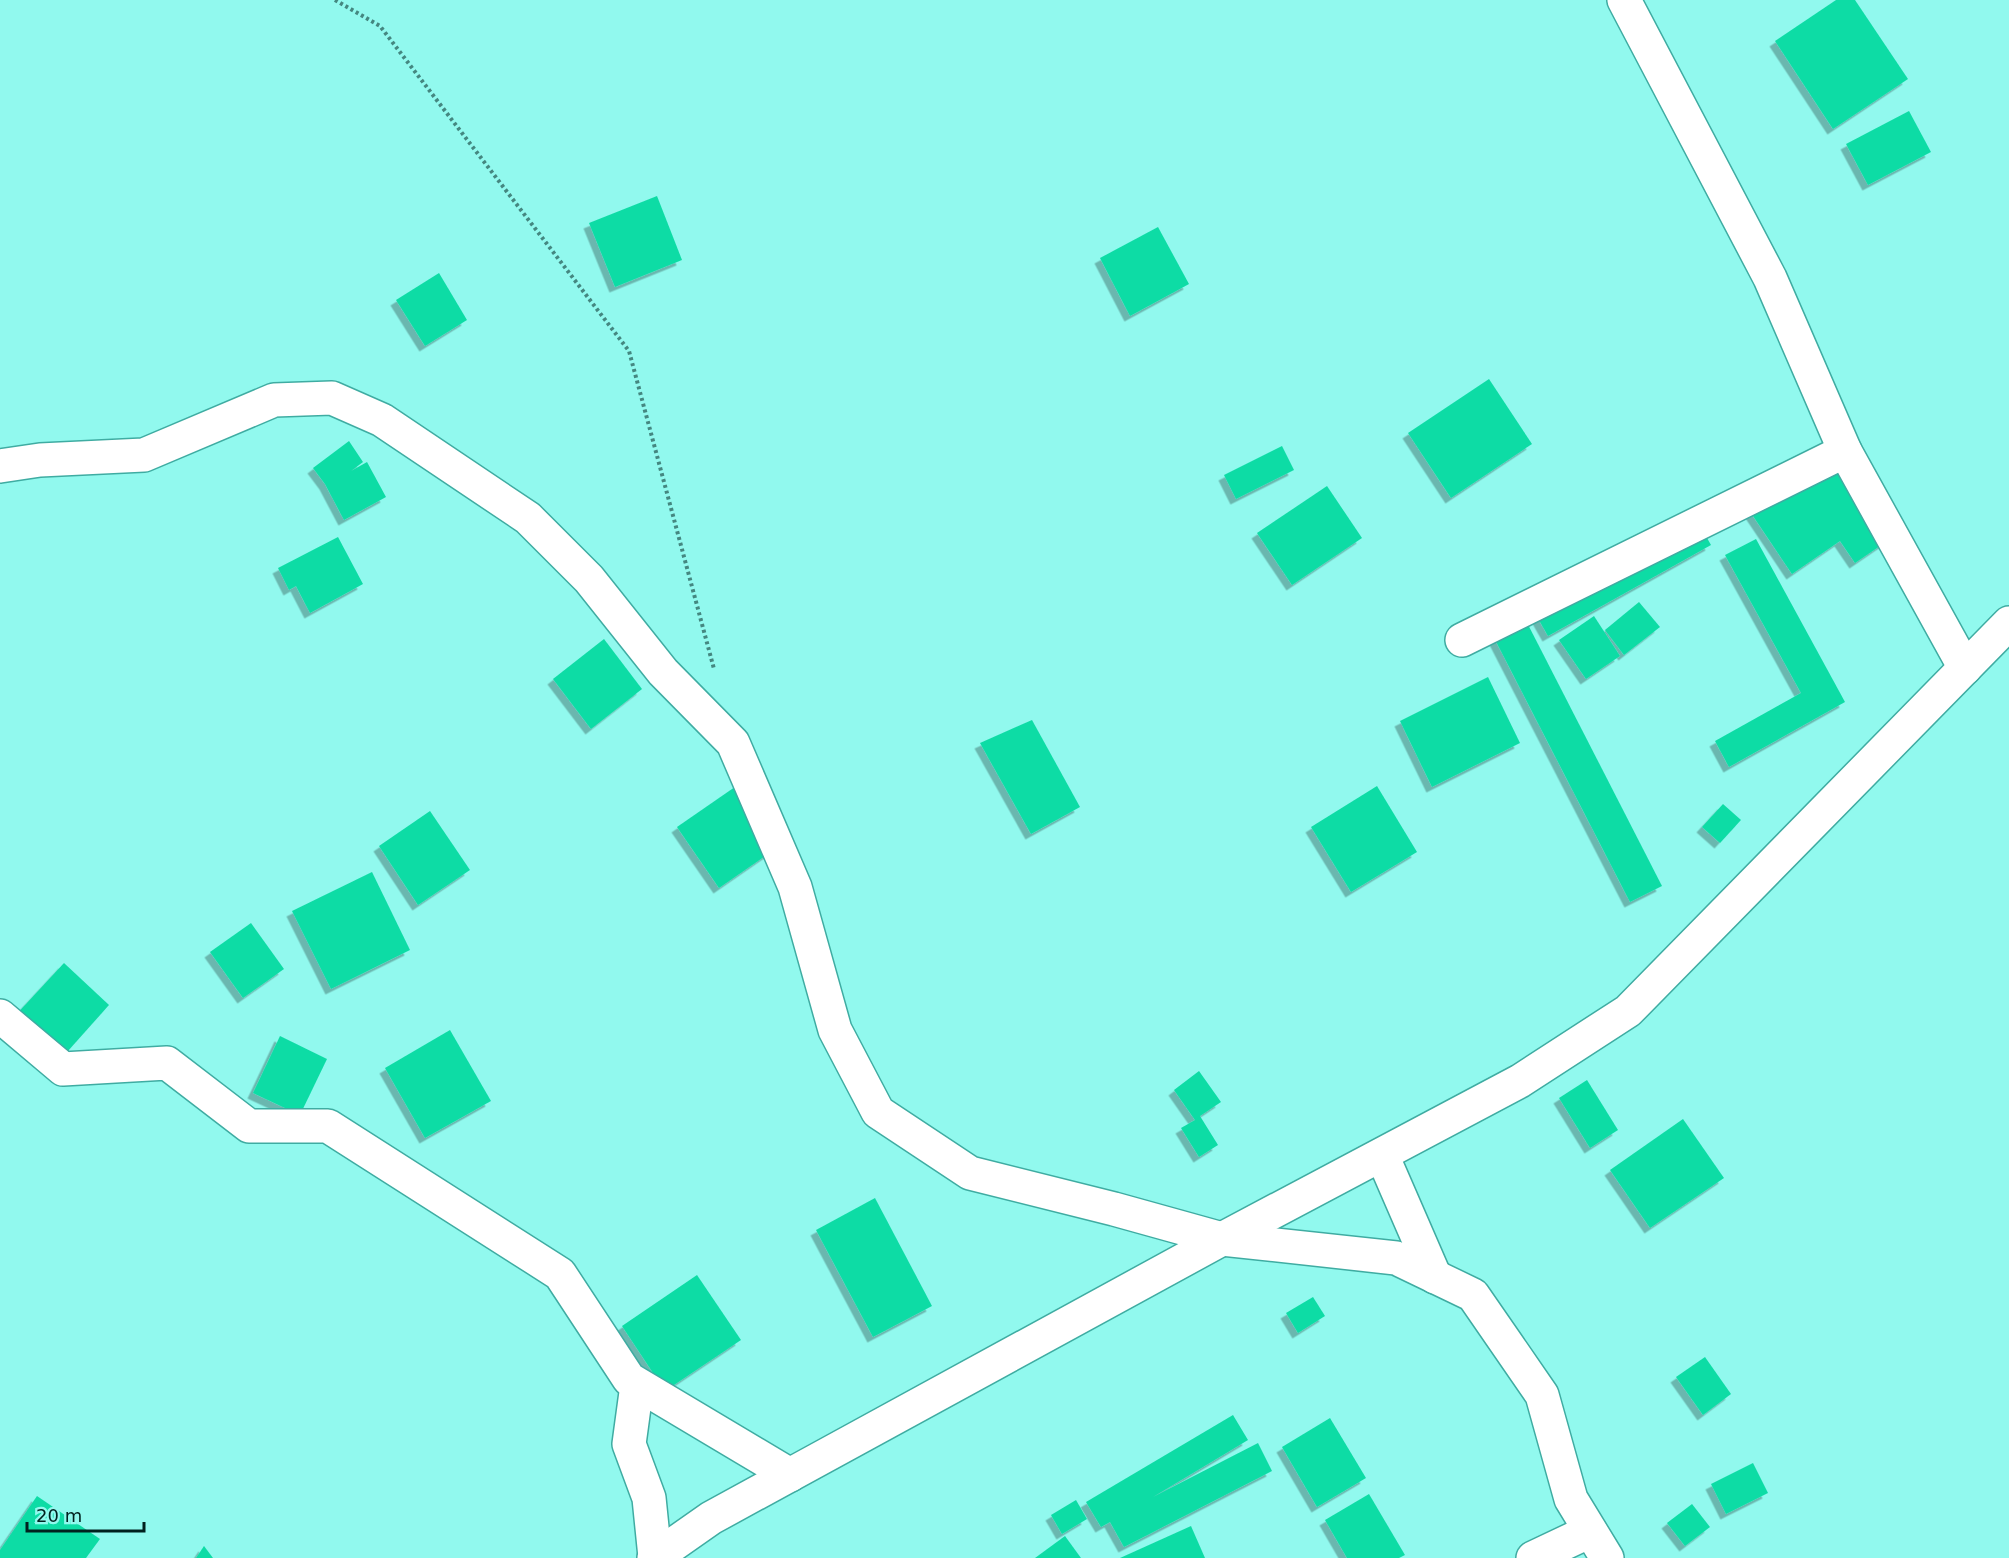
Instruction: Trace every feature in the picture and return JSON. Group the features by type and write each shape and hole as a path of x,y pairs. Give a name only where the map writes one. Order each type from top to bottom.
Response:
{"street":[{"path":"1624,0 1770,278 1845,451 1965,669"},
{"path":"0,466 40,460 144,455 274,400 332,398 382,420 528,518 589,579 663,672 733,743 795,887 835,1030 878,1112 970,1173 1222,1239 1396,1258 1473,1295 1542,1395 1571,1499 1598,1544 1533,1558"},
{"path":"1462,639 1845,451"},
{"path":"637,1385 629,1444 649,1498 655,1558 711,1518 1222,1239 1520,1081 1628,1011 2009,623"},
{"path":"0,1016 63,1069 167,1063 249,1126 328,1126 560,1274 629,1379 790,1475"},
{"path":"1382,1155 1435,1276"}],"path":[{"path":"335,0 380,26 629,351 715,674"}],"building":[{"path":"1836,0 1855,0 1908,79 1833,129 1775,41"},
{"path":"1909,111 1931,152 1868,185 1846,144"},
{"path":"657,196 682,260 615,287 589,223"},
{"path":"1158,227 1189,284 1130,316 1100,258"},
{"path":"439,273 467,320 425,346 396,300"},
{"path":"1489,379 1532,444 1451,498 1408,433"},
{"path":"349,441 363,462 351,471 367,462 386,497 344,520 325,484 313,468"},
{"path":"1282,446 1294,470 1236,499 1224,475"},
{"path":"1838,449 1896,535 1855,563 1840,541 1792,574 1749,510"},
{"path":"1327,486 1362,538 1292,585 1257,533"},
{"path":"1694,515 1711,545 1548,636 1531,606"},
{"path":"338,537 363,584 310,613 296,586 289,590 278,568"},
{"path":"1756,539 1845,702 1729,767 1715,741 1801,693 1725,555"},
{"path":"1639,602 1660,627 1624,655 1605,630"},
{"path":"1518,605 1662,886 1630,902 1486,622"},
{"path":"1594,616 1620,656 1586,679 1559,640"},
{"path":"604,639 642,689 591,729 553,679"},
{"path":"1488,677 1520,743 1432,787 1400,721"},
{"path":"1032,720 1080,807 1031,834 980,743"},
{"path":"745,780 787,841 719,888 677,827"},
{"path":"1377,786 1417,852 1351,892 1311,827"},
{"path":"1723,804 1741,820 1720,843 1702,827"},
{"path":"430,811 470,870 418,905 379,846"},
{"path":"372,872 410,950 331,989 292,911"},
{"path":"251,923 284,969 243,998 210,952"},
{"path":"64,963 109,1005 59,1061 13,1018"},
{"path":"450,1030 491,1101 425,1138 385,1068"},
{"path":"280,1036 327,1059 300,1115 253,1093"},
{"path":"1199,1071 1221,1102 1200,1116 1218,1145 1199,1157 1181,1128 1195,1120 1174,1090"},
{"path":"1587,1080 1618,1130 1590,1148 1559,1098"},
{"path":"1683,1119 1724,1178 1650,1228 1610,1170"},
{"path":"875,1198 932,1306 873,1337 816,1230"},
{"path":"697,1275 741,1340 665,1391 622,1326"},
{"path":"1313,1297 1325,1316 1298,1333 1286,1313"},
{"path":"1705,1357 1731,1394 1703,1415 1676,1377"},
{"path":"1233,1415 1248,1440 1153,1497 1258,1443 1272,1471 1124,1547 1110,1522 1101,1527 1086,1502"},
{"path":"1330,1418 1366,1478 1317,1507 1282,1447"},
{"path":"1753,1463 1768,1493 1726,1514 1711,1484"},
{"path":"1369,1494 1405,1555 1399,1558 1347,1558 1325,1520"},
{"path":"37,1496 100,1539 86,1558 0,1558 0,1550"},
{"path":"1076,1500 1087,1519 1062,1534 1051,1515"},
{"path":"1692,1504 1710,1527 1685,1546 1667,1523"},
{"path":"1191,1526 1205,1558 1120,1558"},
{"path":"1065,1536 1081,1558 1035,1558"},
{"path":"204,1546 213,1558 196,1558"}]}
